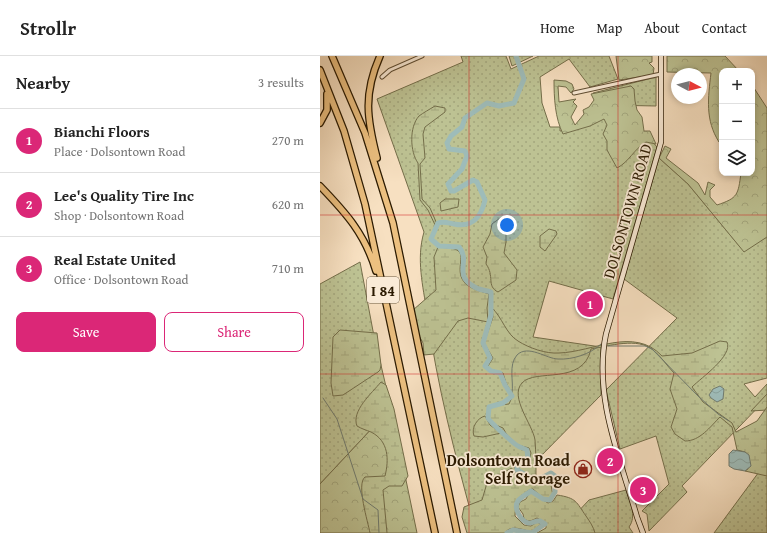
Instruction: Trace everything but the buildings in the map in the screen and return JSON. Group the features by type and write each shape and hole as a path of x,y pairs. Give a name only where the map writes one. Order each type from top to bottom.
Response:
{"highway":[{"name":"I 84","path":"332,56 358,117 385,196 400,255 457,533"},
{"path":"380,56 370,84 368,114 385,196"},
{"name":"I 84","path":"320,70 342,125 358,178 435,533"},
{"path":"320,70 328,99 328,110 320,123"},
{"path":"320,186 347,214 362,236 372,258 388,311"}],"street":[{"path":"382,76 390,70 420,56"},
{"name":"DOLSONTOWN ROAD","path":"643,533 637,518 605,406 602,380 606,334 660,147 662,130 661,56"},
{"path":"574,93 661,74"}],"green space":[{"path":"461,56 506,56 511,69 539,56 609,56 618,79 590,87 569,59 540,77 542,103 550,127 560,127 560,131 573,129 600,116 593,93 656,77 656,106 606,105 644,132 657,147 613,299 549,281 533,337 601,347 601,395 474,524 447,420 431,340 420,262 424,232 377,99 463,62"},
{"path":"509,56 533,56 512,66"},
{"path":"616,56 652,56 652,62 649,63 654,68 653,75 619,80"},
{"path":"667,56 725,56 736,68 719,68 719,142 711,125 709,109 711,73 707,73 707,68 671,68 671,72 667,72"},
{"path":"554,80 566,81 572,84 574,89 571,93 566,87 558,86 559,102 576,99 573,102 577,106 571,117 575,125 584,114 583,110 589,107 594,100 591,94 631,86 634,89 637,110 642,117 644,131 650,131 656,144 646,142 617,168 607,150 607,141 603,134 607,125 604,119 590,126 563,134 557,115"},
{"path":"755,90 767,108 767,237 744,252 688,184 659,158 665,146 671,149 666,158 698,183 705,195 708,182 715,185 710,190 710,197 717,205 733,198 738,191 741,176 755,176"},
{"path":"435,106 445,108 445,112 425,127 423,134 425,158 420,164 422,199 430,208 437,224 436,227 428,210 420,200 418,163 413,153 412,146 412,133 416,121 419,116"},
{"path":"659,158 688,184 741,248 767,233 767,378 744,384 755,397 767,384 767,398 682,486 687,492 649,531 647,514 642,511 669,484 656,436 620,449 606,390 677,318 624,279"},
{"path":"445,199 459,199 458,207 441,211 440,203"},
{"path":"500,218 504,218 506,224 506,242 504,253 517,270 516,280 498,292 494,290 491,284 489,268 486,264 487,257 483,247 490,234 492,224"},
{"path":"549,229 556,231 557,234 545,251 540,247 540,236"},
{"path":"438,247 453,248 460,252 460,269 462,279 471,288 489,294 487,308 488,322 468,318 458,321 434,354 424,355 423,343 411,321 413,310 436,290 434,257"},
{"path":"360,262 373,331 391,408 320,484 320,284"},
{"path":"492,308 514,338 522,344 549,353 572,352 613,343 626,342 639,343 651,347 662,356 692,353 720,341 727,342 728,348 721,360 692,387 703,402 732,423 736,432 757,421 767,407 767,476 745,471 748,469 745,452 737,450 732,427 720,417 704,433 695,439 685,441 675,434 671,427 677,409 670,389 674,373 653,350 647,346 632,343 591,349 586,360 579,368 569,372 528,379 522,383 518,396 535,440 536,480 519,469 518,466 529,461 531,453 529,448 518,445 507,435 503,428 496,425 489,418 488,411 491,406 509,404 513,395 506,383 503,373 490,369 488,366 493,358 484,343 493,317"},
{"path":"340,330 377,333 381,365 378,372 343,395 333,396 331,383 333,337"},
{"path":"381,382 386,385 394,409 408,476 402,486 389,486 383,490 387,533 370,533 362,495 363,481 365,477 385,476 387,457 381,440 371,432 357,426 356,420 357,414 363,402"},
{"path":"767,394 767,410 751,411"},
{"path":"391,408 417,533 320,533 320,484"},
{"path":"485,416 490,425 501,433 483,437 474,436 473,430 475,424 479,419"},
{"path":"767,461 767,533 714,533"},
{"path":"514,467 522,476 532,482 540,483 549,476 553,478 551,485 553,496 549,499 544,499 533,489 529,490 516,501 515,516 524,525 531,526 537,522 541,524 532,532 514,528 505,533 467,533 462,517 464,507 482,500 487,483 490,479"},
{"path":"626,490 633,514 629,527 633,533 558,533 589,500"},
{"path":"529,493 532,493 548,503 553,501 557,495 572,499 578,504 595,533 537,533 546,528 546,523 537,518 527,521 524,519 523,514 518,507 520,502 526,499"}],"water":[{"path":"720,386 724,389 723,399 717,402 709,395 713,389"},
{"path":"733,450 745,452 749,455 751,466 745,471 734,469 729,466 729,454"}],"waterway":[{"path":"516,56 524,79 514,103 499,106 487,103 465,118 462,127 451,136 447,143 449,149 465,151 467,156 462,169 448,184 451,191 454,191 473,180 477,182 485,200 481,211 471,223 461,225 444,222 438,223 431,239 439,246 459,247 463,257 464,277 473,286 491,292 491,315 483,343 490,358 485,366 491,371 500,373 512,396 503,403 489,407 489,420 512,442 527,450 528,458 517,463 517,470 536,481 551,473 555,476 555,492 550,500 543,499 531,491 518,501 516,507 517,511 525,522 530,523 540,521 545,524 532,533"},
{"path":"512,393 512,369 514,359 521,352 532,351 554,358 563,359 581,356 592,351 601,344"},
{"path":"608,346 645,346 652,349 698,396 718,414 729,421"},
{"path":"323,398 337,419 363,499 378,510 379,533"},
{"path":"507,533 513,530 532,533"}],"place":[{"name":"Bianchi Floors","path":"590,304"},
{"name":"Lee's Quality Tire Inc","path":"610,461"},
{"name":"Dolsontown Road Self Storage","path":"583,469"},
{"name":"Real Estate United","path":"643,490"}]}
